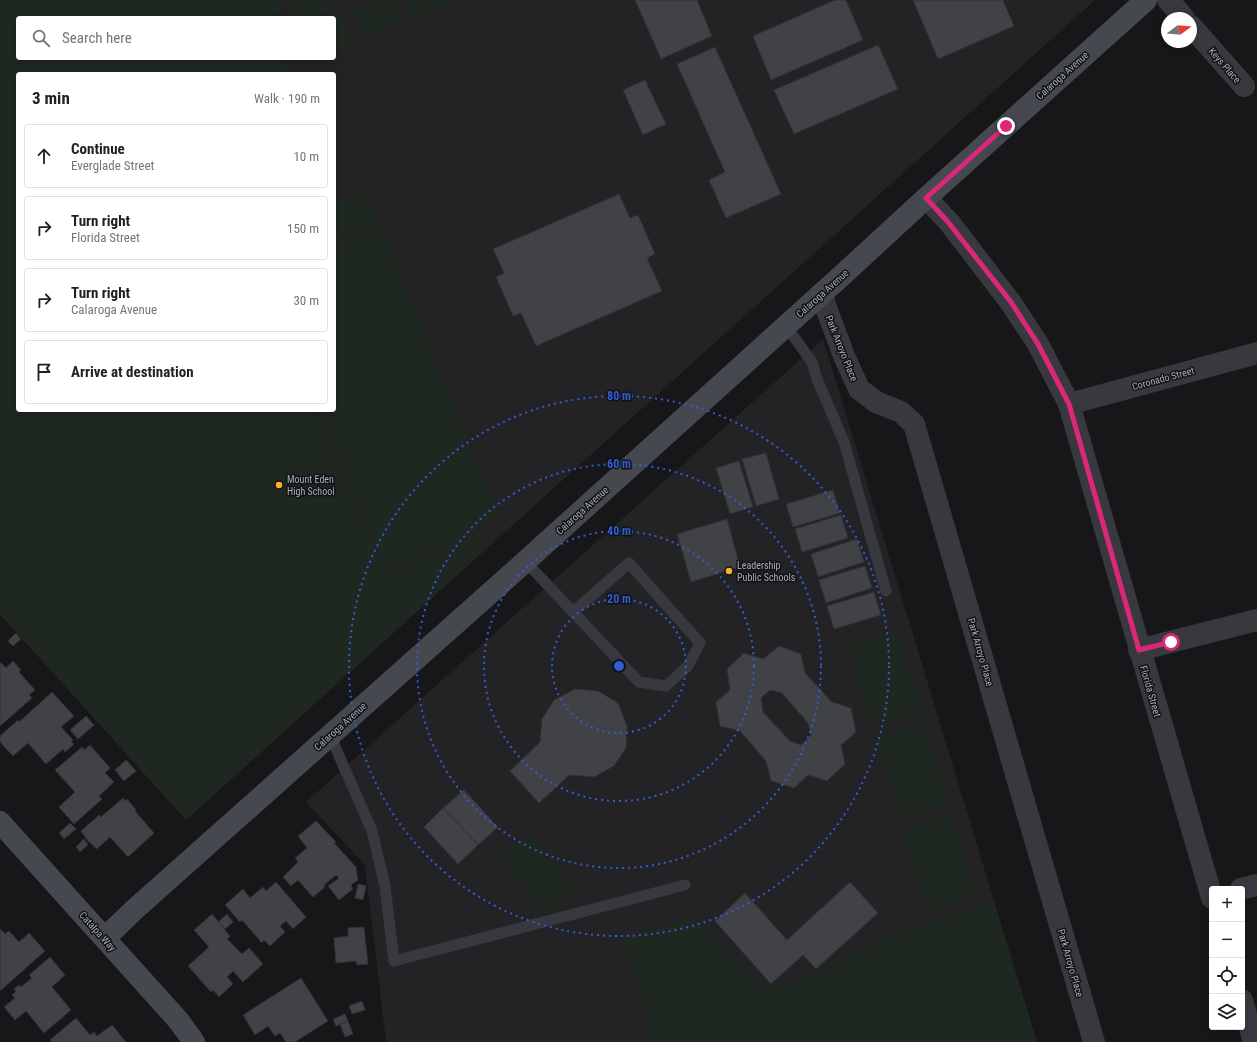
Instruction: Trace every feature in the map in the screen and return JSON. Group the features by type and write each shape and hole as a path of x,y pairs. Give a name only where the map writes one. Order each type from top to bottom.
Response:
{"street":[{"name":"Calaroga Avenue","path":"105,938 134,910 525,561 1146,0"},
{"path":"1168,0 1179,12"},
{"name":"Keys Place","path":"1197,33 1244,86"},
{"name":"Florida Street","path":"926,198 948,222 1011,302 1038,344 1069,404 1209,888"},
{"name":"Park Arroyo Place","path":"821,294 844,356 859,389 876,402 901,412 914,424 1094,1042"},
{"name":"Coronado Street","path":"1069,404 1257,353"},
{"path":"1139,650 1257,620"},
{"name":"Catalpa Way","path":"0,822 178,1020 194,1042"},
{"path":"1245,888 1257,885"},
{"path":"1245,1010 1254,1042"}],"lane":[{"path":"786,326 812,362 844,442 886,591"},
{"path":"525,561 573,612 639,682 666,686 688,666 700,643 628,563 573,612"},
{"path":"330,735 372,831 385,886 394,961 685,885"}],"shaded area":[{"name":"Mount Eden High School","path":"0,0 1095,0 186,820 0,614"},
{"path":"0,0 278,0 282,8 269,16 16,16 16,60 282,60 288,72 16,72 16,412 315,412 386,573 489,528 474,560 186,820 0,614"},
{"path":"287,0 333,0 337,8 318,16 294,16"},
{"path":"377,0 394,0 403,22 364,39 352,11"},
{"path":"407,0 453,0 414,17"},
{"path":"341,15 353,43 336,51 336,18"},
{"path":"363,190 376,222 336,241 336,203"},
{"path":"380,224 500,518 389,570 318,412 336,412 336,243"},
{"name":"Leadership Public Schools","path":"823,339 1037,1042 386,1042 365,865 306,802"},
{"path":"897,629 922,712 872,726 848,644"},
{"path":"925,722 950,804 901,819 876,736"},
{"path":"952,814 976,896 927,911 903,829"},
{"path":"530,834 578,887 547,914 500,862"},
{"path":"994,902 1037,1042 654,1042 622,938 694,917 764,991 822,972 904,929"}],"building":[{"path":"635,0 697,0 712,36 661,59"},
{"path":"835,0 846,0 863,40 771,80 753,36"},
{"path":"913,0 1003,0 1014,26 938,59"},
{"path":"878,45 898,89 794,134 774,90"},
{"path":"715,47 781,194 726,218 709,180 725,172 677,64"},
{"path":"645,80 666,124 643,135 623,90"},
{"path":"619,194 630,218 638,215 655,254 647,258 662,291 536,346 521,313 513,316 496,277 504,273 493,249"},
{"path":"766,453 779,499 756,506 742,459"},
{"path":"739,461 753,507 730,514 716,468"},
{"path":"833,490 840,513 793,527 786,504"},
{"path":"841,515 848,538 802,552 795,529"},
{"path":"727,519 740,567 691,582 677,534"},
{"path":"857,539 864,562 818,577 811,554"},
{"path":"865,566 872,588 826,603 819,580"},
{"path":"874,592 881,615 834,629 827,606"},
{"path":"16,633 21,639 13,646 8,641"},
{"path":"779,646 801,654 805,673 832,702 851,708 856,732 841,745 845,764 827,781 808,775 794,788 771,781 766,761 740,731 720,726 716,702 730,690 727,669 744,653 763,659","holes":["770,690 782,693 808,723 811,736 801,745 790,741 763,712 761,698"]},
{"path":"13,661 21,670 19,672 35,690 29,695 32,698 0,726 0,662 6,668"},
{"path":"575,689 598,691 618,703 627,726 626,748 614,766 594,777 569,775 539,803 510,771 540,742 542,719 554,700"},
{"path":"52,692 74,716 61,727 73,740 71,742 74,744 65,752 63,749 46,764 28,743 13,756 0,742 0,736 18,720 19,722"},
{"path":"86,716 94,725 78,739 70,730"},
{"path":"90,745 110,768 105,773 114,782 99,796 102,799 74,824 59,807 75,792 55,770 82,747 84,750"},
{"path":"126,760 136,771 124,781 115,770"},
{"path":"464,790 498,827 478,845 443,808"},
{"path":"123,798 125,801 127,799 154,833 128,857 110,837 97,849 88,841 81,831 99,815 101,817"},
{"path":"443,808 478,845 458,864 424,827"},
{"path":"316,821 336,842 334,843 356,867 358,880 351,885 353,889 339,900 328,886 339,878 336,875 313,897 298,880 291,886 283,877 298,862 295,858 307,848 298,836"},
{"path":"70,823 76,829 64,839 59,833"},
{"path":"84,839 88,845 80,852 76,847"},
{"path":"276,882 306,917 293,929 286,921 280,926 285,932 270,946 264,940 262,943 242,920 240,922 225,905 243,889 250,898 263,887 266,891"},
{"path":"850,882 878,913 816,969 803,955 771,984 715,921 745,893 787,940"},
{"path":"358,884 366,886 363,900 355,898"},
{"path":"212,914 230,936 227,939 242,954 249,948 263,964 243,982 233,971 227,977 233,984 219,997 213,990 211,992 188,966 209,947 194,930"},
{"path":"227,914 233,922 225,929 218,922"},
{"path":"364,927 368,964 357,965 356,961 336,963 334,938 348,936 348,928"},
{"path":"0,929 5,934 9,931 19,942 29,933 45,951 0,991"},
{"path":"50,957 65,975 52,987 71,1010 44,1033 26,1011 15,1020 4,1007 15,998 12,995 16,991 14,989 19,985 21,987 32,978 29,975"},
{"path":"301,978 328,1021 295,1042 286,1042 280,1033 275,1036 268,1026 255,1035 243,1015"},
{"path":"362,1001 365,1010 352,1014 349,1006"},
{"path":"345,1014 348,1021 336,1026 333,1019"},
{"path":"76,1018 90,1035 94,1032 97,1036 112,1025 126,1042 52,1042 50,1040"},
{"path":"348,1021 353,1034 345,1037 340,1024"}],"place":[{"name":"Mount Eden High School","path":"279,485"},
{"name":"Leadership Public Schools","path":"729,571"}],"route":[{"path":"1006,126 926,198 948,222 1011,302 1038,344 1069,404 1139,650 1171,642"}]}
